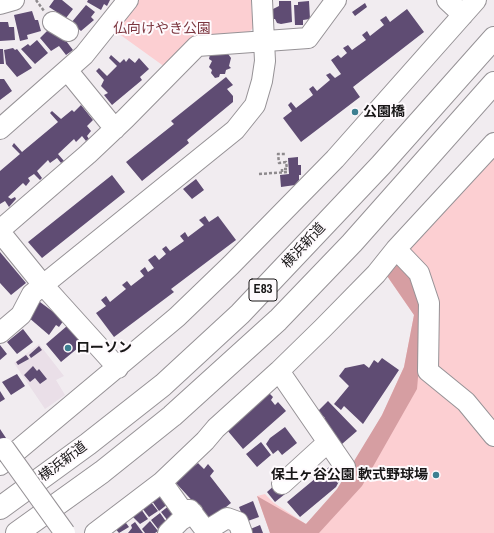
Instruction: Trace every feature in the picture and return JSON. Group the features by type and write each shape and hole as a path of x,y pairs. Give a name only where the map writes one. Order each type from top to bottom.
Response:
{"highway":[{"name":"横浜新道","path":"0,508 88,444 163,385 240,314 381,165 494,38"},
{"name":"E83","path":"23,530 102,472 172,416 278,320 352,243 494,83"}],"street":[{"path":"0,4 14,0"},
{"path":"0,129 67,70 72,38 128,0"},
{"path":"0,333 21,315 32,294 235,130 255,105 262,81 265,61 262,0"},
{"path":"447,0 463,15"},
{"path":"65,533 2,457 118,368 177,317 282,214 335,159 476,0"},
{"path":"118,368 43,285 0,231 115,129 197,46 308,38 330,2"},
{"path":"67,70 115,129"},
{"path":"95,533 162,482 205,441 216,428 279,371 376,274 396,249 494,143"},
{"path":"396,249 419,273 431,281 429,303 428,371 466,402 494,436"},
{"path":"279,371 345,467"},
{"path":"282,484 328,442"},
{"path":"162,482 182,510 190,510 206,531 227,518 238,522 242,533"},
{"path":"168,533 181,520 193,513"}],"path":[{"path":"282,172 282,169 287,168 286,162 279,163 278,154 286,154"},
{"path":"259,174 288,172"}],"shaded area":[{"path":"400,262 420,295 421,343 417,389 362,486 319,533 270,533 257,496 306,524 337,489 382,415 404,367 414,315 385,273"},
{"path":"39,344 64,376 56,380 65,395 45,409 14,363"}],"green space":[{"name":"仏向けやき公園","path":"134,0 251,0 253,28 248,33 197,36 165,67 115,31"},
{"path":"494,154 494,533 270,533 257,496 265,494 274,503 306,524 343,484 382,415 404,367 414,315 385,273 389,264 411,248"}],"building":[{"path":"54,0 62,0 73,9 66,18 49,7"},
{"path":"88,0 110,0 107,6 104,4 101,10 87,2"},
{"path":"279,1 291,1 292,22 281,24 277,23 275,19 273,19 273,9 279,6"},
{"path":"309,1 310,19 303,20 303,25 295,25 294,5 298,5 298,2"},
{"path":"365,3 367,7 355,16 352,12"},
{"path":"86,5 95,12 91,17 94,20 81,31 71,23"},
{"path":"407,9 424,32 353,87 360,97 301,142 283,118 292,111 288,105 291,102 296,108 313,95 309,89 313,86 317,91 330,80 326,75 330,73 335,78 341,74 331,60 338,55 341,58 347,53 343,48 348,45 352,50 366,40 362,35 367,31 370,36 384,25 380,20 386,16 390,22"},
{"path":"32,11 35,20 38,20 41,31 27,35 28,39 20,41 14,15"},
{"path":"0,22 8,22 9,27 14,27 15,40 0,41"},
{"path":"49,29 60,33 73,50 66,55 59,46 51,51 40,38"},
{"path":"37,40 48,53 35,64 21,49 28,44 30,46"},
{"path":"13,48 15,50 17,49 32,68 17,77 6,64 4,50"},
{"path":"0,49 3,49 4,64 0,64"},
{"path":"226,51 231,58 229,66 231,68 226,70 225,74 220,74 219,77 215,78 209,67 212,61 209,59 210,54"},
{"path":"111,55 120,63 124,59 126,62 129,58 135,63 139,58 149,69 140,77 142,80 112,105 104,95 108,93 101,86 104,80 96,71 99,68 107,76 117,66 109,58"},
{"path":"226,77 233,85 227,89 233,96 233,102 187,140 189,143 142,181 126,162 174,124 171,121"},
{"path":"0,79 4,79 12,91 0,100"},
{"path":"81,105 93,120 87,126 91,131 87,136 89,139 86,141 82,136 76,142 74,139 58,154 64,161 61,163 57,158 50,163 48,160 37,171 42,178 40,180 34,174 28,178 30,181 26,186 23,183 8,197 11,199 15,197 16,199 9,207 5,201 0,204 0,171 20,154 12,146 14,143 22,152 58,122 50,113 52,111 61,119 72,110 74,112"},
{"path":"298,157 298,165 301,165 301,175 299,175 299,180 295,185 281,187 280,175 289,174 288,158"},
{"path":"112,175 125,192 42,258 28,242"},
{"path":"196,179 204,190 192,199 183,189"},
{"path":"205,216 209,222 218,216 236,240 171,289 174,292 114,337 96,313 106,306 101,300 106,296 110,302 126,289 122,285 127,281 131,286 144,276 140,271 145,267 148,272 154,268 148,260 155,255 159,260 166,254 162,249 166,246 170,251 184,241 180,236 185,232 188,237 204,225 199,220"},
{"path":"0,252 26,283 11,295 0,283"},
{"path":"40,302 64,320 59,327 56,325 49,335 28,317"},
{"path":"67,326 84,343 61,362 46,344"},
{"path":"23,329 33,342 17,354 7,342"},
{"path":"0,345 7,354 0,360"},
{"path":"39,346 42,350 31,358 29,355"},
{"path":"26,355 29,359 18,365 16,362"},
{"path":"382,358 399,370 363,424 344,406 341,410 334,404 349,386 339,376 345,368 364,364 369,368 374,360 378,363"},
{"path":"33,366 37,371 39,369 47,379 40,384 35,378 30,382 24,375"},
{"path":"17,374 25,386 11,395 2,382"},
{"path":"0,391 5,399 0,402"},
{"path":"269,393 273,397 271,400 275,405 278,402 286,411 243,449 227,430"},
{"path":"328,401 357,431 342,444 321,422 325,418 318,411"},
{"path":"285,427 297,443 282,455 278,450 273,454 266,444 270,438"},
{"path":"0,429 6,438 0,441"},
{"path":"261,442 271,455 257,467 246,454"},
{"path":"198,463 204,469 208,464 214,471 210,476 231,503 210,520 175,482"},
{"path":"334,463 343,474 336,487 300,517 287,502"},
{"path":"276,484 285,494 275,502 267,492"},
{"path":"162,494 169,503 159,511 152,501"},
{"path":"253,501 259,517 245,522 239,507"},
{"path":"151,502 158,511 149,517 142,508"},
{"path":"170,505 177,514 168,521 161,512"},
{"path":"141,509 148,519 140,524 132,516"},
{"path":"160,513 167,523 158,529 151,520"},
{"path":"123,519 129,527 119,533 114,527"},
{"path":"150,521 158,531 155,533 145,533 142,529"},
{"path":"135,522 143,533 128,533 132,528 131,525"},
{"path":"260,525 263,533 249,533 248,530"}],"place":[{"name":"公園橋","path":"355,112"},
{"name":"ローソン","path":"68,348"},
{"name":"保土ヶ谷公園 軟式野球場","path":"436,475"}]}
